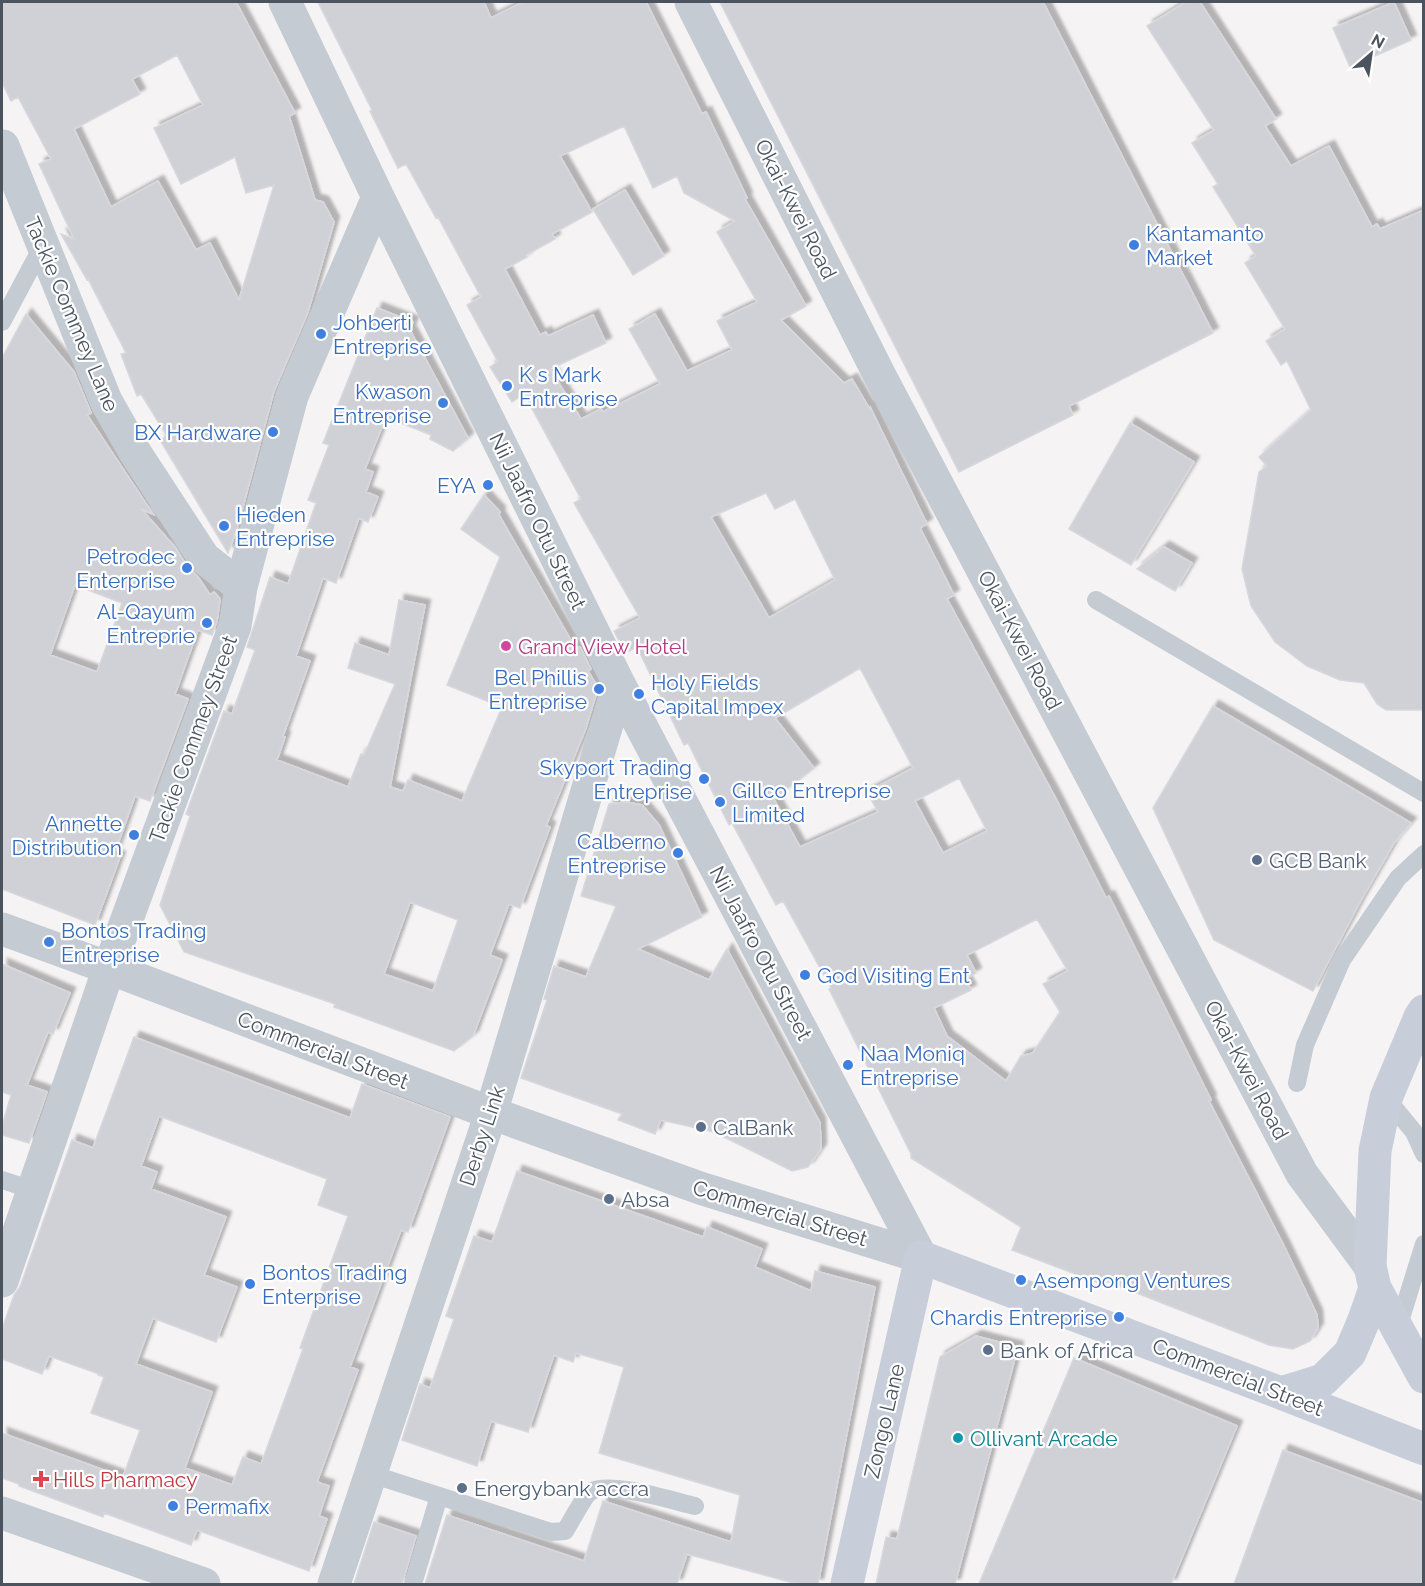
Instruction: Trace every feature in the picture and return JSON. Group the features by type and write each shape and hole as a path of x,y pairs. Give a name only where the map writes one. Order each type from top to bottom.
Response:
{"main road":[{"path":"1281,1393 1323,1380 1350,1353 1364,1320 1373,1277 1375,1151 1386,1098 1424,1011"},
{"name":"Commercial Street","path":"921,1257 1424,1449"},
{"name":"Zongo Lane","path":"847,1584 921,1257"},
{"path":"1373,1277 1397,1331 1424,1377"}],"street":[{"name":"Nii Jaafro Otu Street","path":"285,2 378,197 619,684 921,1257"},
{"name":"Okai-Kwei Road","path":"691,2 881,378 1302,1174 1373,1277"},
{"name":"Tackie Commey Lane","path":"3,146 106,401 204,558 241,587"},
{"name":"Tackie Commey Street","path":"2,1281 109,968 235,626 241,587 292,396 378,197"},
{"name":"Derby Link","path":"334,1584 491,1113 619,684"},
{"name":"Commercial Street","path":"2,929 491,1113 700,1188 921,1257"},
{"path":"2,1513 204,1584"}],"lane":[{"path":"2,322 43,245"},
{"path":"1096,600 1424,793"},
{"path":"1297,1083 1305,1045 1342,960 1398,878 1424,854"},
{"path":"1386,1098 1414,1132 1424,1154"},
{"path":"2,1180 33,1190"},
{"path":"1397,1331 1424,1244"},
{"path":"371,1474 551,1532 565,1531 588,1492 601,1488 621,1488 695,1506"},
{"path":"413,1584 439,1496"}],"building":[{"path":"2,2 236,2 295,113 289,116 315,200 323,202 334,222 308,312 274,391 237,529 228,553 160,440 167,436 141,394 137,396 121,354 126,353 88,279 61,234 74,239 39,164 51,159 18,97 11,101 2,82","holes":["177,55 203,105 154,128 181,184 235,157 246,193 274,185 239,300 210,243 196,250 158,181 111,207 74,129 140,94 132,79"]},
{"path":"318,2 484,2 491,18 523,2 646,2 702,114 706,112 747,198 745,199 806,306 781,320 844,383 852,379 870,407 927,524 920,528 954,595 947,599 1055,797 1106,898 1109,896 1317,1315 1318,1328 1310,1341 1293,1349 1269,1345 1101,1279 1099,1283 1012,1250 1021,1227 911,1158 829,989 831,988 783,901 776,905 732,823 729,825 688,743 684,745 637,647 625,653 614,631 640,618 574,503 581,499 524,394 512,402 490,367 498,362 467,305 481,297 438,217 436,218 406,164 398,168 370,111 372,110","holes":["624,126 653,188 677,176 684,193 735,221 717,232 757,302 717,321 732,350 687,371 655,314 629,329 660,384 603,412 601,409 581,419 550,369 606,343 593,315 548,336 546,332 540,335 505,269 555,239 552,234 592,212 560,156","766,493 775,509 795,499 835,580 769,618 711,517","860,668 913,768 867,792 878,812 800,847 774,799 814,768 775,718","959,778 987,831 943,853 915,801","1037,919 1068,971 1043,984 1060,1012 1033,1053 1021,1056 1006,1081 947,1036 934,1008 971,990 965,979 976,973 967,955"]},
{"path":"720,2 1043,2 1213,333 1069,406 1073,415 959,472"},
{"path":"1186,2 1200,2 1276,119 1265,126 1291,166 1329,146 1372,227 1377,224 1380,229 1424,210 1424,710 1386,710 1377,704 1364,683 1340,680 1307,666 1275,642 1251,606 1242,569 1259,472 1267,466 1259,457 1311,410 1287,361 1281,365 1266,341 1285,329 1245,263 1256,256 1213,187 1218,184 1192,143 1214,130 1147,26"},
{"path":"1394,2 1411,40 1350,67 1333,28"},
{"path":"625,190 664,256 633,275 593,209"},
{"path":"377,308 413,322 410,330 468,438 453,451 430,439 431,435 386,417 365,469 373,472 366,492 378,497 368,522 359,518 336,583 323,578 296,656 310,661 283,736 285,737 277,760 348,787 361,754 364,755 395,684 348,668 355,643 389,655 399,600 425,605 390,787 403,791 408,780 462,801 502,707 447,685 500,557 461,529 484,495 500,512 499,515 576,649 580,647 591,669 588,671 598,688 586,728 546,826 550,827 520,908 509,904 490,955 502,960 473,1036 454,1051 334,1007 335,1004 184,952 160,905 190,816 186,814 224,711 232,714 255,650 247,647 270,577 288,584 316,503 308,500 329,445 323,443","holes":["410,902 458,920 433,991 384,974"]},
{"path":"26,314 74,372 91,413 87,415 153,514 141,509 175,547 188,568 198,577 210,595 214,592 220,599 217,621 212,635 198,630 175,694 188,699 150,801 135,796 114,855 120,857 95,925 2,889 2,358","holes":["75,585 122,603 97,672 50,655"]},
{"path":"1130,423 1194,462 1131,565 1069,529"},
{"path":"1164,547 1192,563 1175,591 1137,569"},
{"path":"1213,706 1411,823 1394,843 1313,991 1214,940 1153,808"},
{"path":"626,802 642,805 659,825 702,917 638,949 709,980 727,949 820,1123 821,1149 808,1167 792,1171 714,1132 661,1120 655,1134 618,1120 622,1114 521,1078 547,1000 544,999 554,966 586,977 616,906 581,896 609,804"},
{"path":"2,964 70,993 53,1034 48,1032 27,1085 47,1092 29,1143 2,1135 2,1126 11,1095 2,1092"},
{"path":"134,1037 350,1118 362,1084 450,1117 408,1232 401,1230 350,1367 358,1370 317,1482 329,1486 319,1516 327,1519 309,1571 197,1530 191,1545 104,1513 103,1517 2,1478 2,1433 123,1477 140,1430 91,1413 104,1377 99,1374 49,1356 42,1374 2,1359 2,1329 14,1295 20,1287 72,1140 93,1148","holes":["159,1116 327,1179 318,1205 348,1216 261,1464 243,1457 232,1485 185,1468 212,1392 136,1364 153,1318 216,1342 237,1287 204,1275 226,1217 151,1189 157,1172 141,1166"]},
{"path":"517,1171 703,1237 707,1227 762,1249 755,1267 811,1291 815,1271 875,1287 818,1584 797,1584 687,1554 677,1584 425,1584 447,1515 584,1561 603,1501 731,1542 740,1495 599,1453 624,1367 576,1353 573,1362 554,1355 528,1432 491,1421 477,1466 402,1440 420,1384 430,1388 454,1319 446,1316 474,1236 492,1242"},
{"name":"Ollivant Arcade","path":"976,1336 1018,1347 955,1584 876,1584 886,1537 897,1539 940,1357"},
{"path":"1074,1358 1237,1426 1171,1584 979,1584"},
{"path":"1283,1450 1424,1503 1424,1584 1234,1584"},
{"path":"374,1522 416,1536 402,1584 354,1584"}],"place":[{"name":"Kantamanto Market","path":"1134,245"},
{"name":"Johberti Entreprise","path":"321,334"},
{"name":"K s Mark Entreprise","path":"507,386"},
{"name":"Kwason Entreprise","path":"443,403"},
{"name":"BX Hardware","path":"273,432"},
{"name":"EYA","path":"488,485"},
{"name":"Hieden Entreprise","path":"224,526"},
{"name":"Petrodec Enterprise","path":"187,568"},
{"name":"Al-Qayum Entreprie","path":"207,623"},
{"name":"Grand View Hotel","path":"506,646"},
{"name":"Bel Phillis Entreprise","path":"599,689"},
{"name":"Holy Fields Capital Impex","path":"639,694"},
{"name":"Skyport Trading Entreprise","path":"704,779"},
{"name":"Gillco Entreprise Limited","path":"720,802"},
{"name":"Annette Distribution","path":"134,835"},
{"name":"Calberno Entreprise","path":"678,853"},
{"name":"GCB Bank","path":"1257,860"},
{"name":"Bontos Trading Entreprise","path":"49,942"},
{"name":"God Visiting Ent","path":"805,975"},
{"name":"Naa Moniq Entreprise","path":"848,1065"},
{"name":"CalBank","path":"701,1127"},
{"name":"Absa","path":"609,1199"},
{"name":"Asempong Ventures","path":"1021,1280"},
{"name":"Bontos Trading Enterprise","path":"250,1284"},
{"name":"Chardis Entreprise","path":"1119,1317"},
{"name":"Bank of Africa","path":"988,1350"},
{"name":"Ollivant Arcade","path":"958,1438"},
{"name":"Hills Pharmacy","path":"41,1479"},
{"name":"Energybank accra","path":"462,1488"},
{"name":"Permafix","path":"173,1506"}]}
